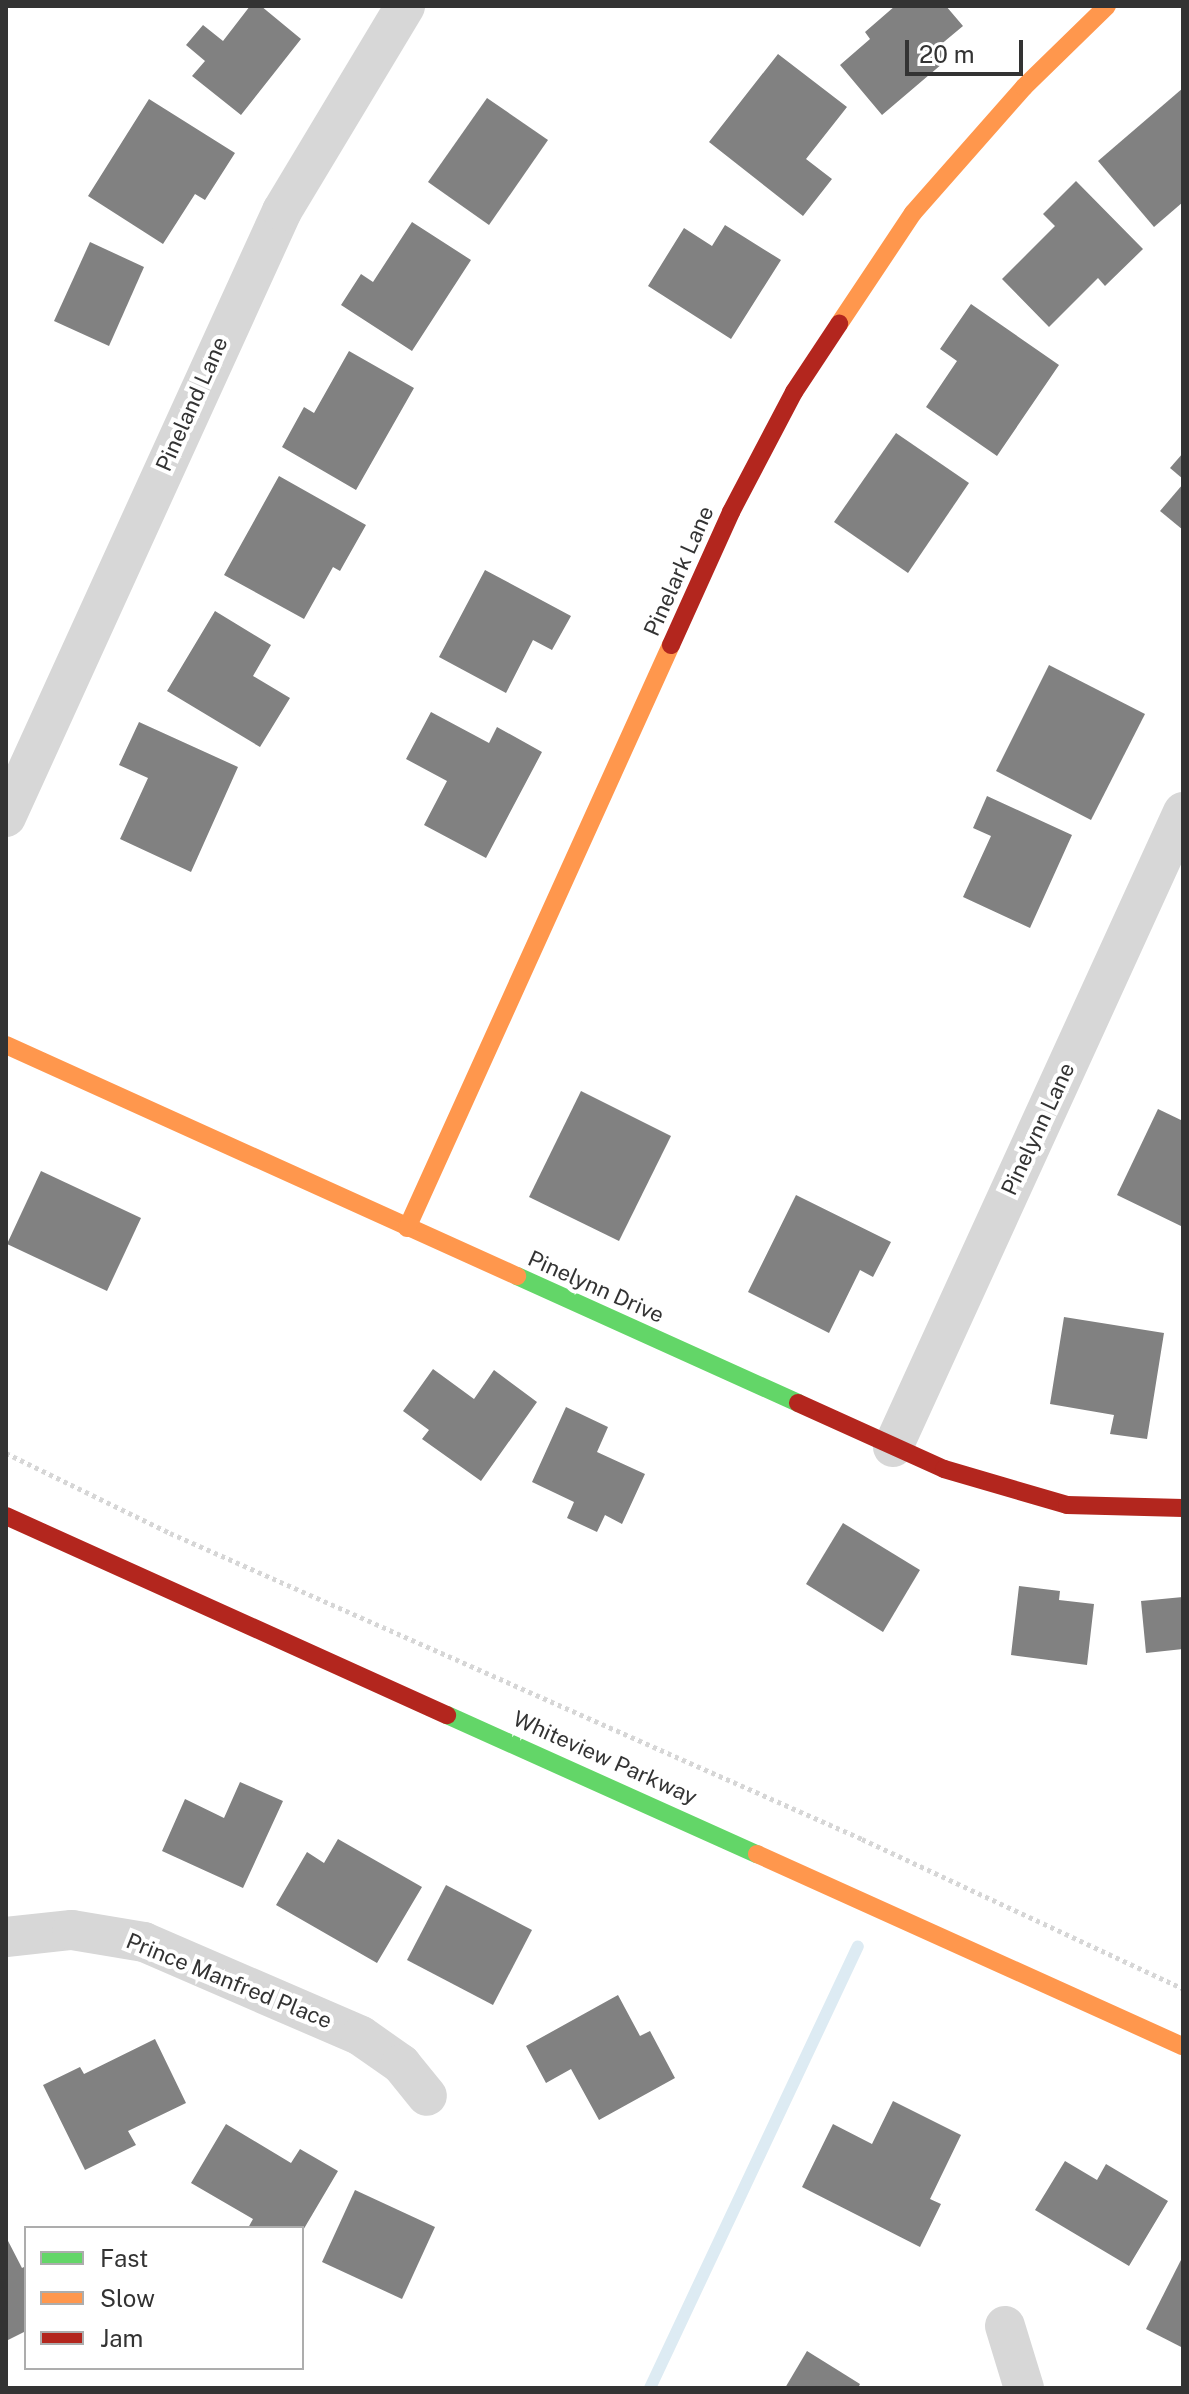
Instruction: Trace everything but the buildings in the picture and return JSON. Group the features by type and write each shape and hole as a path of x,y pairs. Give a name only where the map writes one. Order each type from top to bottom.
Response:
{"street":[{"name":"Pineland Lane","path":"6,817 263,250 316,149 405,6"},
{"name":"Pinelark Lane","path":"407,1228 731,512 794,392 913,213 1002,110 1107,6"},
{"name":"Pinelynn Lane","path":"893,1447 1183,812"},
{"name":"Pinelynn Drive","path":"6,1045 893,1447 1035,1499 1096,1509 1183,1508"},
{"name":"Whiteview Parkway","path":"6,1516 1183,2046"},
{"name":"Prince Manfred Place","path":"6,1937 72,1930 144,1942 361,2036 401,2064 427,2096"},
{"path":"1005,2326 1024,2388"}],"path":[{"path":"6,1453 170,1533 862,1839 1183,1989"}],"waterway":[{"path":"650,2388 858,1946"}],"traffic: fast":[{"path":"517,1276 798,1403"},
{"path":"447,1715 757,1854"}],"traffic: slow":[{"path":"839,324 913,213 1024,87 1107,6"},
{"path":"407,1228 671,645"},
{"path":"6,1045 517,1276"},
{"path":"757,1854 1183,2046"}],"traffic: jam":[{"path":"671,645 731,512 794,392 839,324"},
{"path":"798,1403 944,1469 1067,1505 1183,1508"},
{"path":"6,1516 447,1715"}]}
